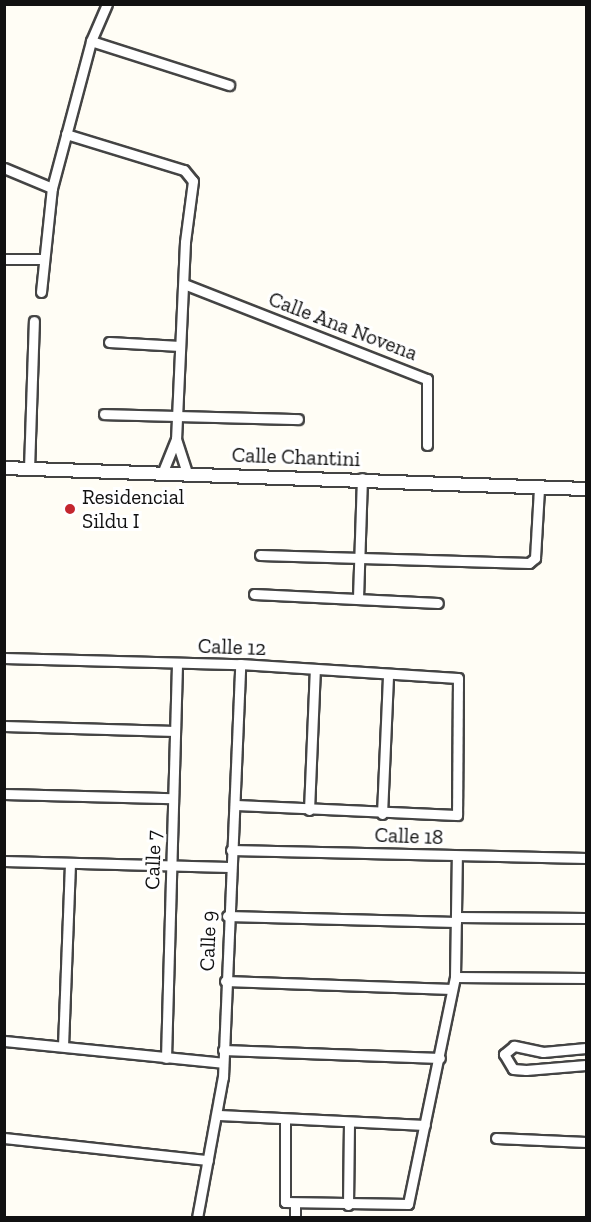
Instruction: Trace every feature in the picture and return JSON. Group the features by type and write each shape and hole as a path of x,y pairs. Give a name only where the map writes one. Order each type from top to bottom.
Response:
{"street":[{"path":"41,292 52,188 91,40 107,4"},
{"path":"91,40 229,85"},
{"path":"66,134 184,170 193,181 184,284 176,439 163,472"},
{"path":"8,172 52,188"},
{"path":"4,259 44,259"},
{"name":"Calle Ana Novena","path":"184,284 427,379 427,445"},
{"path":"29,468 34,321"},
{"path":"109,342 180,346"},
{"path":"104,414 298,419"},
{"path":"176,439 187,473"},
{"name":"Calle Chantini","path":"4,468 362,478 586,489"},
{"path":"358,598 362,478"},
{"path":"260,555 359,560 530,563 535,558 538,488"},
{"path":"254,594 438,603"},
{"name":"Calle 12","path":"4,658 240,664 458,678 459,812 453,817 382,814"},
{"name":"Calle 7","path":"166,1058 177,664"},
{"name":"Calle 9","path":"197,1218 219,1115 240,664"},
{"path":"309,810 315,669"},
{"path":"235,805 382,814 388,674"},
{"path":"4,726 175,731"},
{"path":"4,794 173,798"},
{"name":"Calle 18","path":"231,850 586,858"},
{"path":"285,1120 282,1197 295,1206 407,1206 440,1058 455,977 457,856"},
{"path":"4,861 229,867"},
{"path":"63,1046 70,862"},
{"path":"227,916 586,918"},
{"path":"455,977 586,978"},
{"path":"225,981 452,989"},
{"path":"4,1041 223,1063"},
{"path":"586,1048 543,1052 514,1046 504,1054 513,1069 586,1065"},
{"path":"223,1050 440,1058"},
{"path":"219,1115 425,1125"},
{"path":"348,1206 349,1123"},
{"path":"4,1138 208,1160"},
{"path":"496,1138 586,1142"},
{"path":"295,1206 295,1218"}],"place":[{"name":"Residencial Sildu I","path":"70,509"}]}
